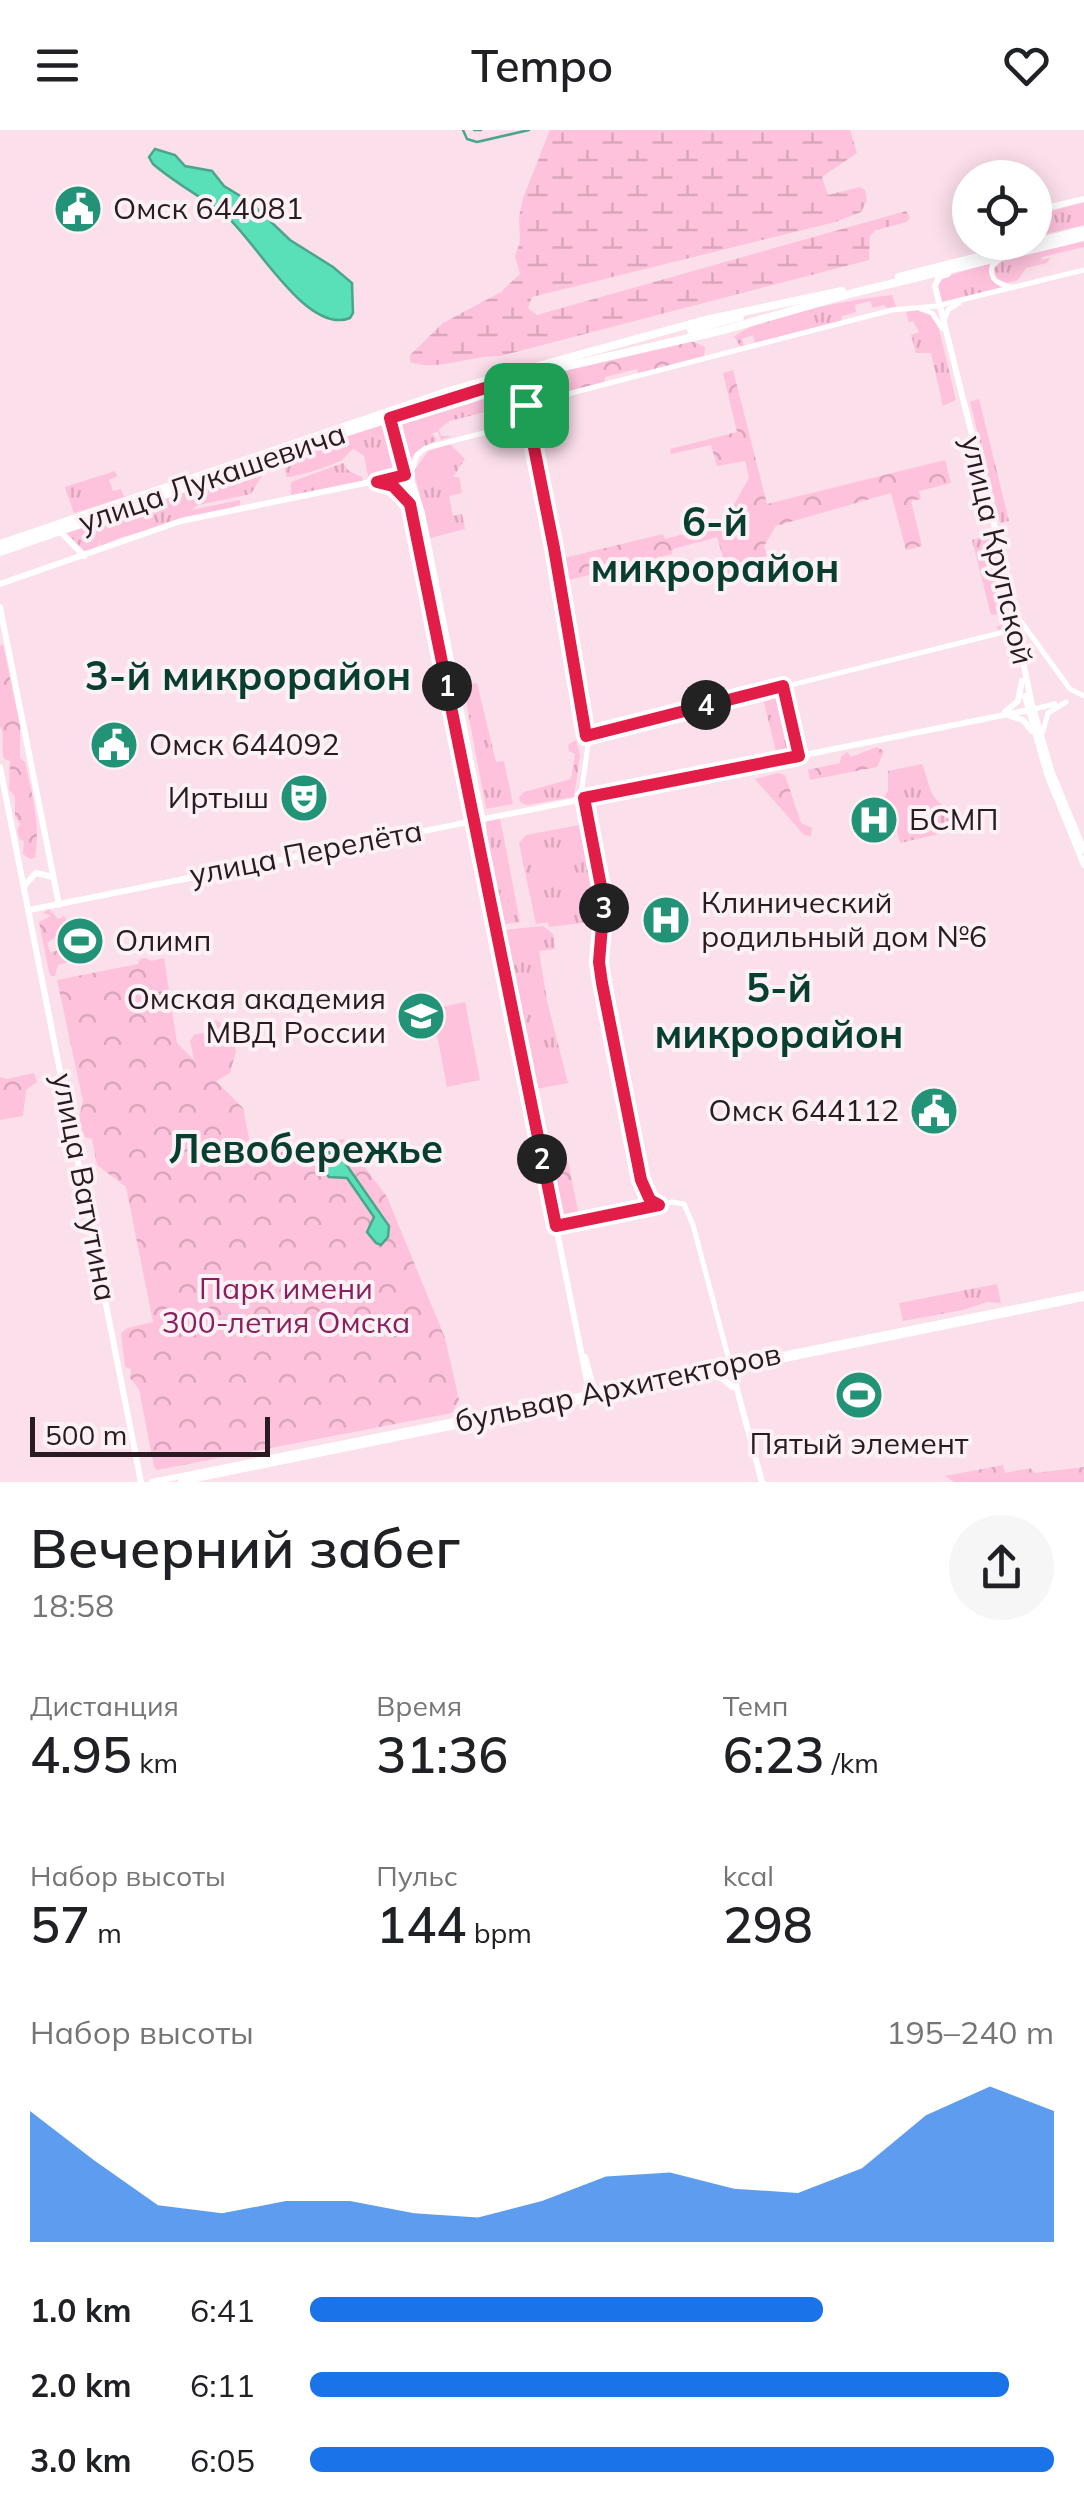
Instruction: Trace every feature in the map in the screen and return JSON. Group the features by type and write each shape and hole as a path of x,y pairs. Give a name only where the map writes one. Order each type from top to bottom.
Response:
{"main road":[{"path":"1052,207 1084,199"},
{"name":"улица Лукашевича","path":"1052,238 1084,234"},
{"name":"улица Лукашевича","path":"1052,243 1084,234"},
{"name":"улица Лукашевича","path":"655,340 709,334 769,312 966,260"},
{"name":"улица Лукашевича","path":"0,544 519,374 655,340 721,316 769,312 991,260"},
{"path":"938,306 936,280 968,266"},
{"name":"улица Крупской","path":"914,279 929,282 938,306 1011,598 1035,735 1054,794 1084,864"},
{"name":"улица Крупской","path":"943,326 1000,561 1022,682 1084,850"},
{"path":"390,416 411,460 410,504 484,838 480,850 593,1397"},
{"path":"390,416 422,512 459,696 478,819"},
{"path":"0,584 182,521 408,475"},
{"path":"377,482 393,486 410,504"},
{"path":"412,514 422,512"},
{"path":"57,527 84,556"},
{"name":"улица Лукашевича","path":"0,552 57,527"},
{"path":"0,607 59,905 28,910"},
{"path":"0,641 6,634"},
{"path":"441,654 450,652"},
{"path":"999,715 1018,700 1022,682"},
{"path":"450,698 459,696"},
{"name":"улица Перелёта","path":"59,905 1031,709"},
{"path":"999,715 1023,720 1035,735"},
{"name":"улица Ватутина","path":"0,767 146,1482"},
{"path":"24,886 36,873 54,878"},
{"name":"бульвар Архитекторов","path":"146,1482 702,1376 729,1367 1084,1296"},
{"name":"бульвар Архитекторов","path":"181,1482 593,1397 614,1389 1084,1296"},
{"path":"580,1347 592,1379 593,1397"},
{"path":"734,1388 742,1374 754,1365"},
{"path":"729,1367 760,1482"},
{"path":"702,1376 717,1377 734,1388"},
{"path":"592,1379 602,1388 614,1389"}],"street":[{"path":"999,260 994,263 992,275 998,283 1014,288"},
{"path":"526,405 844,322 966,300 1084,270"},
{"path":"943,326 948,310 966,300"},
{"path":"913,308 932,313 943,326"},
{"path":"519,374 586,736 582,782 604,902 599,962 602,983 641,1180 650,1200 659,1205"},
{"path":"411,460 436,444 528,420"},
{"path":"1011,598 1023,628 1070,689 1084,697"},
{"path":"586,736 1012,630"},
{"path":"783,686 799,756"},
{"name":"улица Перелёта","path":"1031,709 1084,697"},
{"path":"1044,749 1045,718 1053,708 1066,702"},
{"path":"556,1226 676,1202 684,1204 729,1367"}],"green space":[{"path":"550,130 850,130 857,153 822,177 828,195 860,187 867,200 861,212 835,222 532,297 528,308 537,315 906,211 910,217 907,222 876,230 870,236 869,260 500,356 432,365 410,362 410,355 443,323 501,292 520,274 515,256 520,242 519,217"},
{"path":"1084,202 1084,225 1052,233 1052,211"},
{"path":"1084,240 1084,247 1052,255 1052,248"},
{"path":"1049,260 1026,268 1018,280 1006,283 996,278 994,269 1000,261"},
{"path":"991,263 991,280 1002,287 942,302 937,286 944,277"},
{"path":"892,295 896,307 873,308 870,301 855,305 856,312 842,316 841,321 755,344 753,335 742,339 741,347 734,337 785,315"},
{"path":"927,311 937,321 956,400 943,406 931,353 916,353 911,335 919,332 906,312"},
{"path":"694,342 705,347 704,357 639,374 636,369 605,377 604,383 550,397 559,371"},
{"path":"733,370 767,504 945,460 951,483 919,491 921,499 911,501 922,546 906,550 891,493 776,526 764,546 767,556 742,562 730,581 717,537 673,549 672,554 569,580 564,558 723,524 749,478 745,461 717,466 711,445 671,454 670,449 737,432 723,373"},
{"path":"484,391 489,411 450,421 439,429 441,436 452,436 441,440 438,432 432,433 437,440 411,458 406,456 398,420"},
{"path":"979,399 1009,521 1000,523 970,402"},
{"path":"381,424 388,429 400,469 396,475 369,481 364,456 354,449 338,462 287,477 283,462 291,460 290,455"},
{"path":"450,444 465,459 453,477 459,477 462,493 449,496 453,516 462,514 465,529 430,538 414,471 428,451"},
{"path":"266,462 267,467 251,494 198,505 191,510 240,500 240,505 232,508 100,546 100,539 98,547 85,551 66,533 104,522"},
{"path":"343,463 363,482 291,495 291,482"},
{"path":"115,471 117,476 109,480 113,491 121,489 124,497 74,513 65,487"},
{"path":"986,536 992,539 1008,626 999,630 998,614 991,615 972,540"},
{"path":"3,644 20,726 20,758 25,762 35,810 37,846 35,858 30,859 23,854 15,796 9,790 10,761 3,755"},
{"path":"477,683 496,762 504,761 513,804 486,809 463,685"},
{"path":"780,691 795,752 777,756 764,702 770,700 762,695"},
{"path":"576,740 580,756 574,797 521,803 519,797 524,792 571,779 575,754 568,745"},
{"path":"877,747 884,751 877,767 810,780 808,770 840,763 847,752 851,757"},
{"path":"922,764 932,793 955,813 960,829 900,843 897,830 874,813 888,791 888,771"},
{"path":"785,775 801,823 812,828 811,836 804,835 755,779"},
{"path":"500,818 520,922 499,925 485,826 486,820"},
{"path":"579,825 594,903 587,906 590,922 549,927 548,922 536,924 519,843 526,835"},
{"path":"49,909 58,919 64,916 68,922 47,943 50,952 69,949 72,961 58,965 55,976 49,972 39,922 51,916 43,913"},
{"path":"543,926 553,934 555,949 539,951 568,1083 536,1089 504,930"},
{"name":"Парк имени 300-летия Омска","path":"146,958 164,958 177,1043 194,1060 190,1041 195,1034 204,1033 212,1019 230,1027 236,1051 230,1073 216,1081 243,1108 253,1158 344,1139 387,1197 445,1338 459,1400 452,1413 157,1470 154,1467 139,1389 130,1378 131,1369 125,1367 121,1333 153,1322 126,1187 97,1165 92,1139 85,1137 78,1122 83,1101 57,980 138,964"},
{"path":"465,1002 480,1080 447,1087 432,1009"},
{"path":"34,1073 37,1082 26,1090 23,1116 0,1120 0,1077"},
{"path":"568,1161 579,1216 561,1220 550,1164"},
{"path":"997,1284 1001,1303 987,1302 903,1321 899,1303"},
{"path":"1003,1465 1005,1473 1030,1468 1035,1473 1084,1467 1084,1482 954,1482 945,1476"}],"shaded area":[{"path":"155,149 175,155 185,166 212,171 224,186 250,202 290,240 352,283 350,318 333,320 298,299 223,213 153,164 149,157"},
{"path":"328,1152 341,1157 389,1226 388,1237 381,1245 367,1232 374,1217 347,1178 329,1177 317,1163"}],"waterway":[{"path":"463,130 467,139 477,142 529,130"},
{"path":"474,130 481,130"}],"place":[{"name":"Омск 644081","path":"78,209"},
{"name":"Омск 644092","path":"114,745"},
{"name":"Иртыш","path":"304,798"},
{"name":"БСМП","path":"874,820"},
{"name":"Клинический родильный дом №6","path":"666,920"},
{"name":"Олимп","path":"80,941"},
{"name":"Омская академия МВД России","path":"421,1016"},
{"name":"Омск 644112","path":"934,1111"},
{"name":"Пятый элемент","path":"859,1395"}],"district":[{"name":"6-й микрорайон","path":"715,545"},
{"name":"3-й микрорайон","path":"248,676"},
{"name":"5-й микрорайон","path":"779,1011"},
{"name":"Левобережье","path":"306,1149"}],"route":[{"path":"520,377 526,405 586,736 783,686 799,756 584,798 604,902 599,962 602,983 643,1188 650,1200 659,1205 556,1226 410,504 400,490 377,482 405,475 390,418 520,377"}]}
